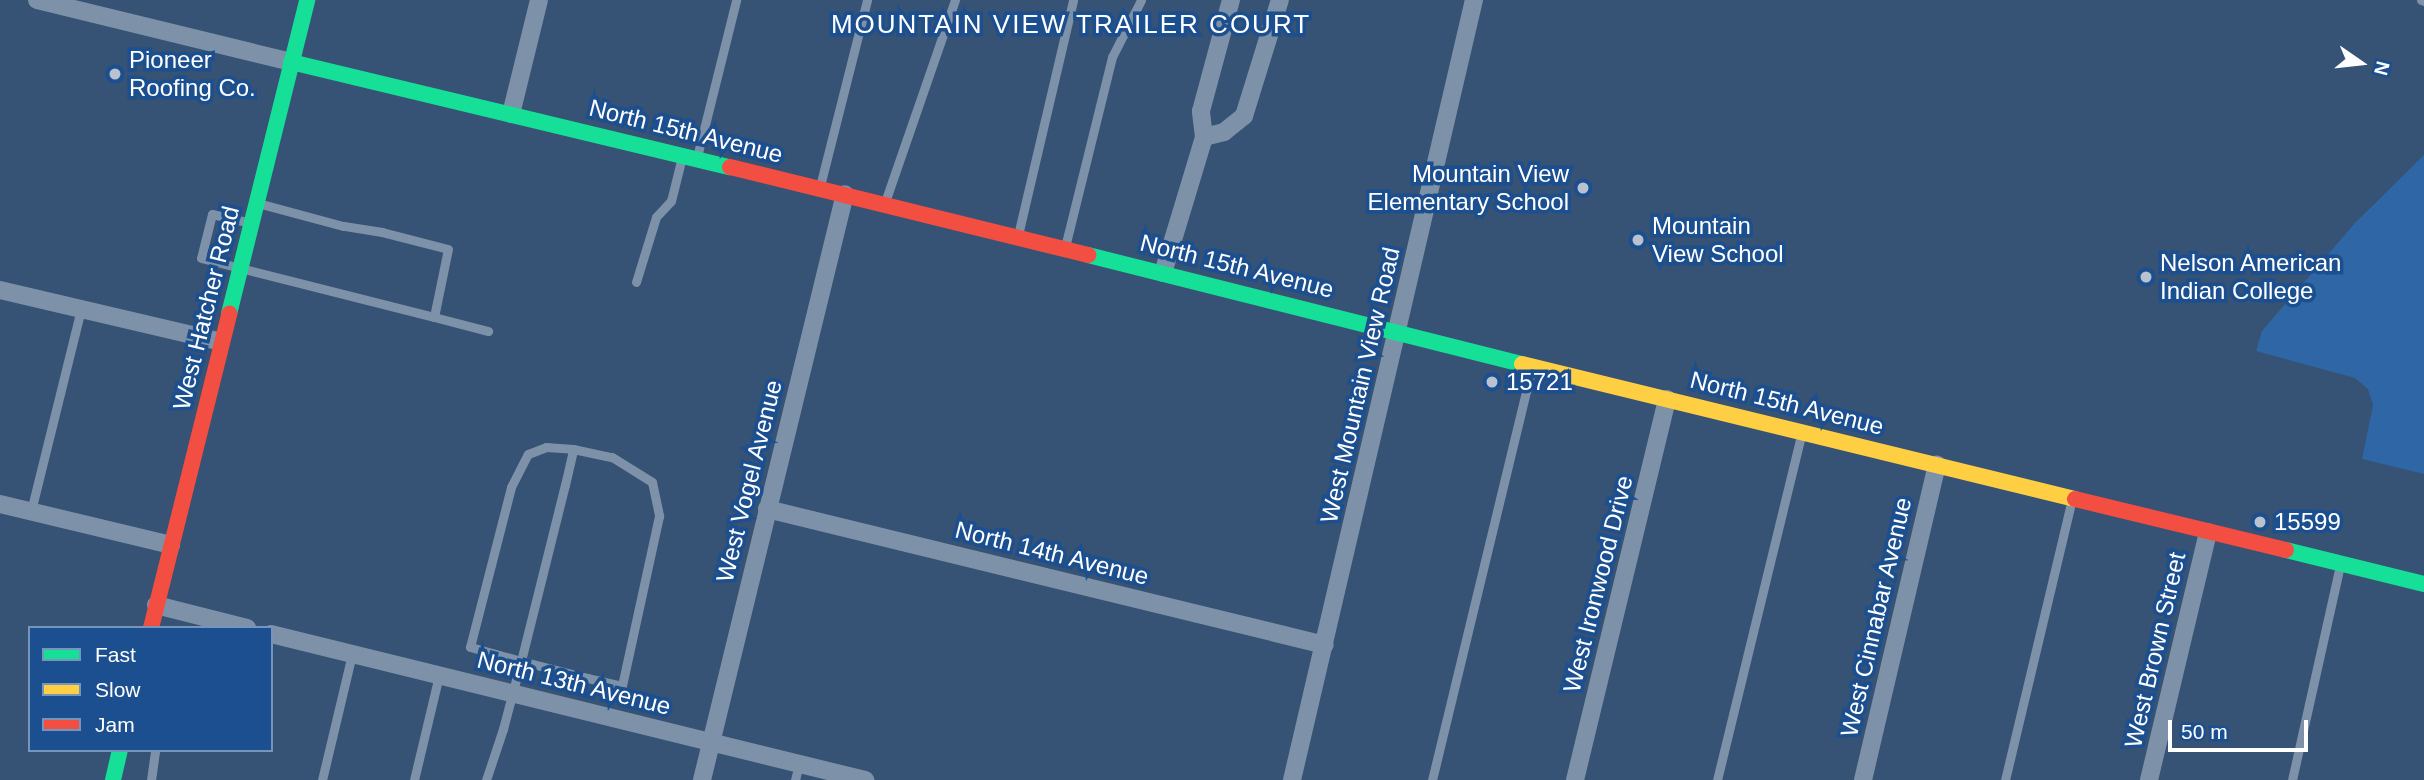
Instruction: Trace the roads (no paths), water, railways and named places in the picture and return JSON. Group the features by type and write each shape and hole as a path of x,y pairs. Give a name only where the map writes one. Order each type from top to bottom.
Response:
{"street":[{"name":"North 15th Avenue","path":"37,0 845,194 1532,366 2424,584"},
{"name":"West Hatcher Road","path":"151,626 307,0"},
{"path":"511,114 539,0"},
{"path":"1163,273 1204,137 1201,111 1231,0"},
{"path":"1204,137 1224,132 1244,116 1280,0"},
{"name":"West Mountain View Road","path":"1292,780 1474,0"},
{"name":"West Vogel Avenue","path":"702,780 845,194"},
{"path":"0,290 221,342"},
{"name":"West Ironwood Drive","path":"1575,780 1668,399"},
{"name":"West Cinnabar Avenue","path":"1863,780 1937,465"},
{"path":"0,504 171,545"},
{"name":"North 14th Avenue","path":"767,509 1325,645"},
{"name":"West Brown Street","path":"2149,780 2208,532"},
{"path":"156,605 239,626"},
{"name":"North 13th Avenue","path":"273,634 712,742 797,772 865,780"},
{"path":"113,780 120,752"}],"lane":[{"path":"636,282 656,217 671,201 689,157 736,0"},
{"path":"819,188 867,0"},
{"path":"884,204 955,0"},
{"path":"1017,237 1073,0"},
{"path":"1064,249 1111,57 1141,0"},
{"path":"256,202 343,226 383,232 448,249 434,317"},
{"path":"251,223 212,214 201,258 488,331"},
{"path":"31,512 81,309"},
{"path":"1432,780 1532,366"},
{"path":"1717,780 1801,432"},
{"path":"546,447 573,449 612,457 652,482 659,516 622,686 470,647 511,486 527,454 546,447"},
{"path":"486,780 521,661 573,449"},
{"path":"2005,780 2072,499"},
{"path":"2292,780 2340,564"},
{"path":"322,780 352,653"},
{"path":"414,780 439,675"},
{"path":"151,780 155,752"}],"place":[{"name":"Pioneer Roofing Co.","path":"115,74"},
{"name":"Mountain View Elementary School","path":"1583,188"},
{"name":"Mountain View School","path":"1638,240"},
{"name":"Nelson American Indian College","path":"2146,277"},
{"name":"15721","path":"1492,382"},
{"name":"15599","path":"2260,522"}],"district":[{"name":"MOUNTAIN VIEW TRAILER COURT","path":"1071,25"}]}
